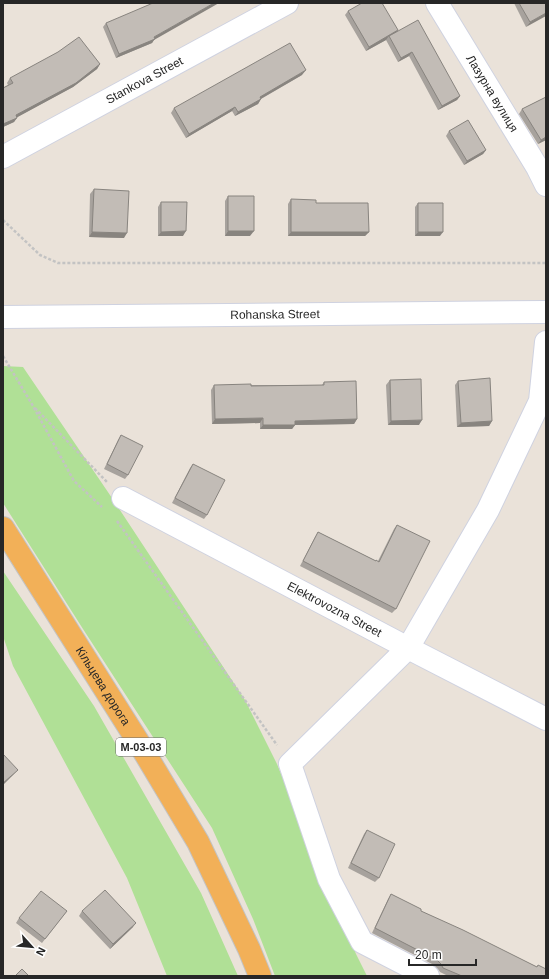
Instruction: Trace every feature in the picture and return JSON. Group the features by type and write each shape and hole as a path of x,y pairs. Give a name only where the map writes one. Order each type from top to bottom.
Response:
{"highway":[{"name":"Кільцева дорога","path":"3,528 137,740 198,842 249,949 260,976"}],"street":[{"name":"Stankova Street","path":"3,157 287,3"},
{"name":"Лазурна вулиця","path":"437,3 543,172"},
{"name":"Rohanska Street","path":"3,317 546,312"},
{"path":"428,976 362,942 329,879 290,764 408,648 488,510 543,402 546,342"},
{"name":"Elektrovozna Street","path":"123,498 546,719"}],"path":[{"path":"3,220 40,255 58,263 546,264"},
{"path":"3,356 33,406 74,481 106,511"},
{"path":"33,406 123,498"},
{"path":"112,516 290,764"}],"green space":[{"path":"3,366 23,367 112,498 245,700 277,764 356,954 367,976 275,976 253,919 212,828 3,503"},
{"path":"3,571 94,706 201,893 238,976 167,976 127,878 13,666 3,636"}],"building":[{"path":"153,3 214,3 154,37 155,39 119,54 106,23"},
{"path":"362,3 382,3 398,30 369,47 348,11"},
{"path":"519,3 546,3 546,13 530,22"},
{"path":"418,20 460,96 442,106 412,52 401,58 389,36"},
{"path":"79,37 100,64 76,83 16,115 17,118 3,124 3,88 13,83 10,78 58,52"},
{"path":"290,43 306,70 260,97 261,99 238,112 235,107 189,134 174,108"},
{"path":"546,97 546,137 541,140 522,109"},
{"path":"468,120 486,150 467,161 449,131"},
{"path":"94,189 129,191 127,233 92,232"},
{"path":"228,196 254,196 254,231 228,231"},
{"path":"291,199 316,200 316,203 368,203 369,232 291,232"},
{"path":"161,202 187,202 186,231 161,232"},
{"path":"418,203 443,203 443,232 418,232"},
{"path":"490,378 492,421 461,423 458,381"},
{"path":"421,379 422,420 391,421 390,380"},
{"path":"356,381 357,419 295,421 295,425 263,425 263,418 215,419 214,385 324,385 324,382"},
{"path":"121,435 143,446 128,475 107,464"},
{"path":"193,464 225,480 207,515 175,498"},
{"path":"397,525 430,541 396,609 303,561 318,532 379,562"},
{"path":"3,754 18,770 3,783"},
{"path":"367,830 395,844 379,878 351,863"},
{"path":"105,890 136,923 113,944 82,911"},
{"path":"41,891 67,911 45,939 19,918"},
{"path":"391,894 421,909 421,911 537,967 538,965 546,969 546,976 462,976 443,968 437,960 375,928"},
{"path":"22,969 29,976 15,976"}]}
